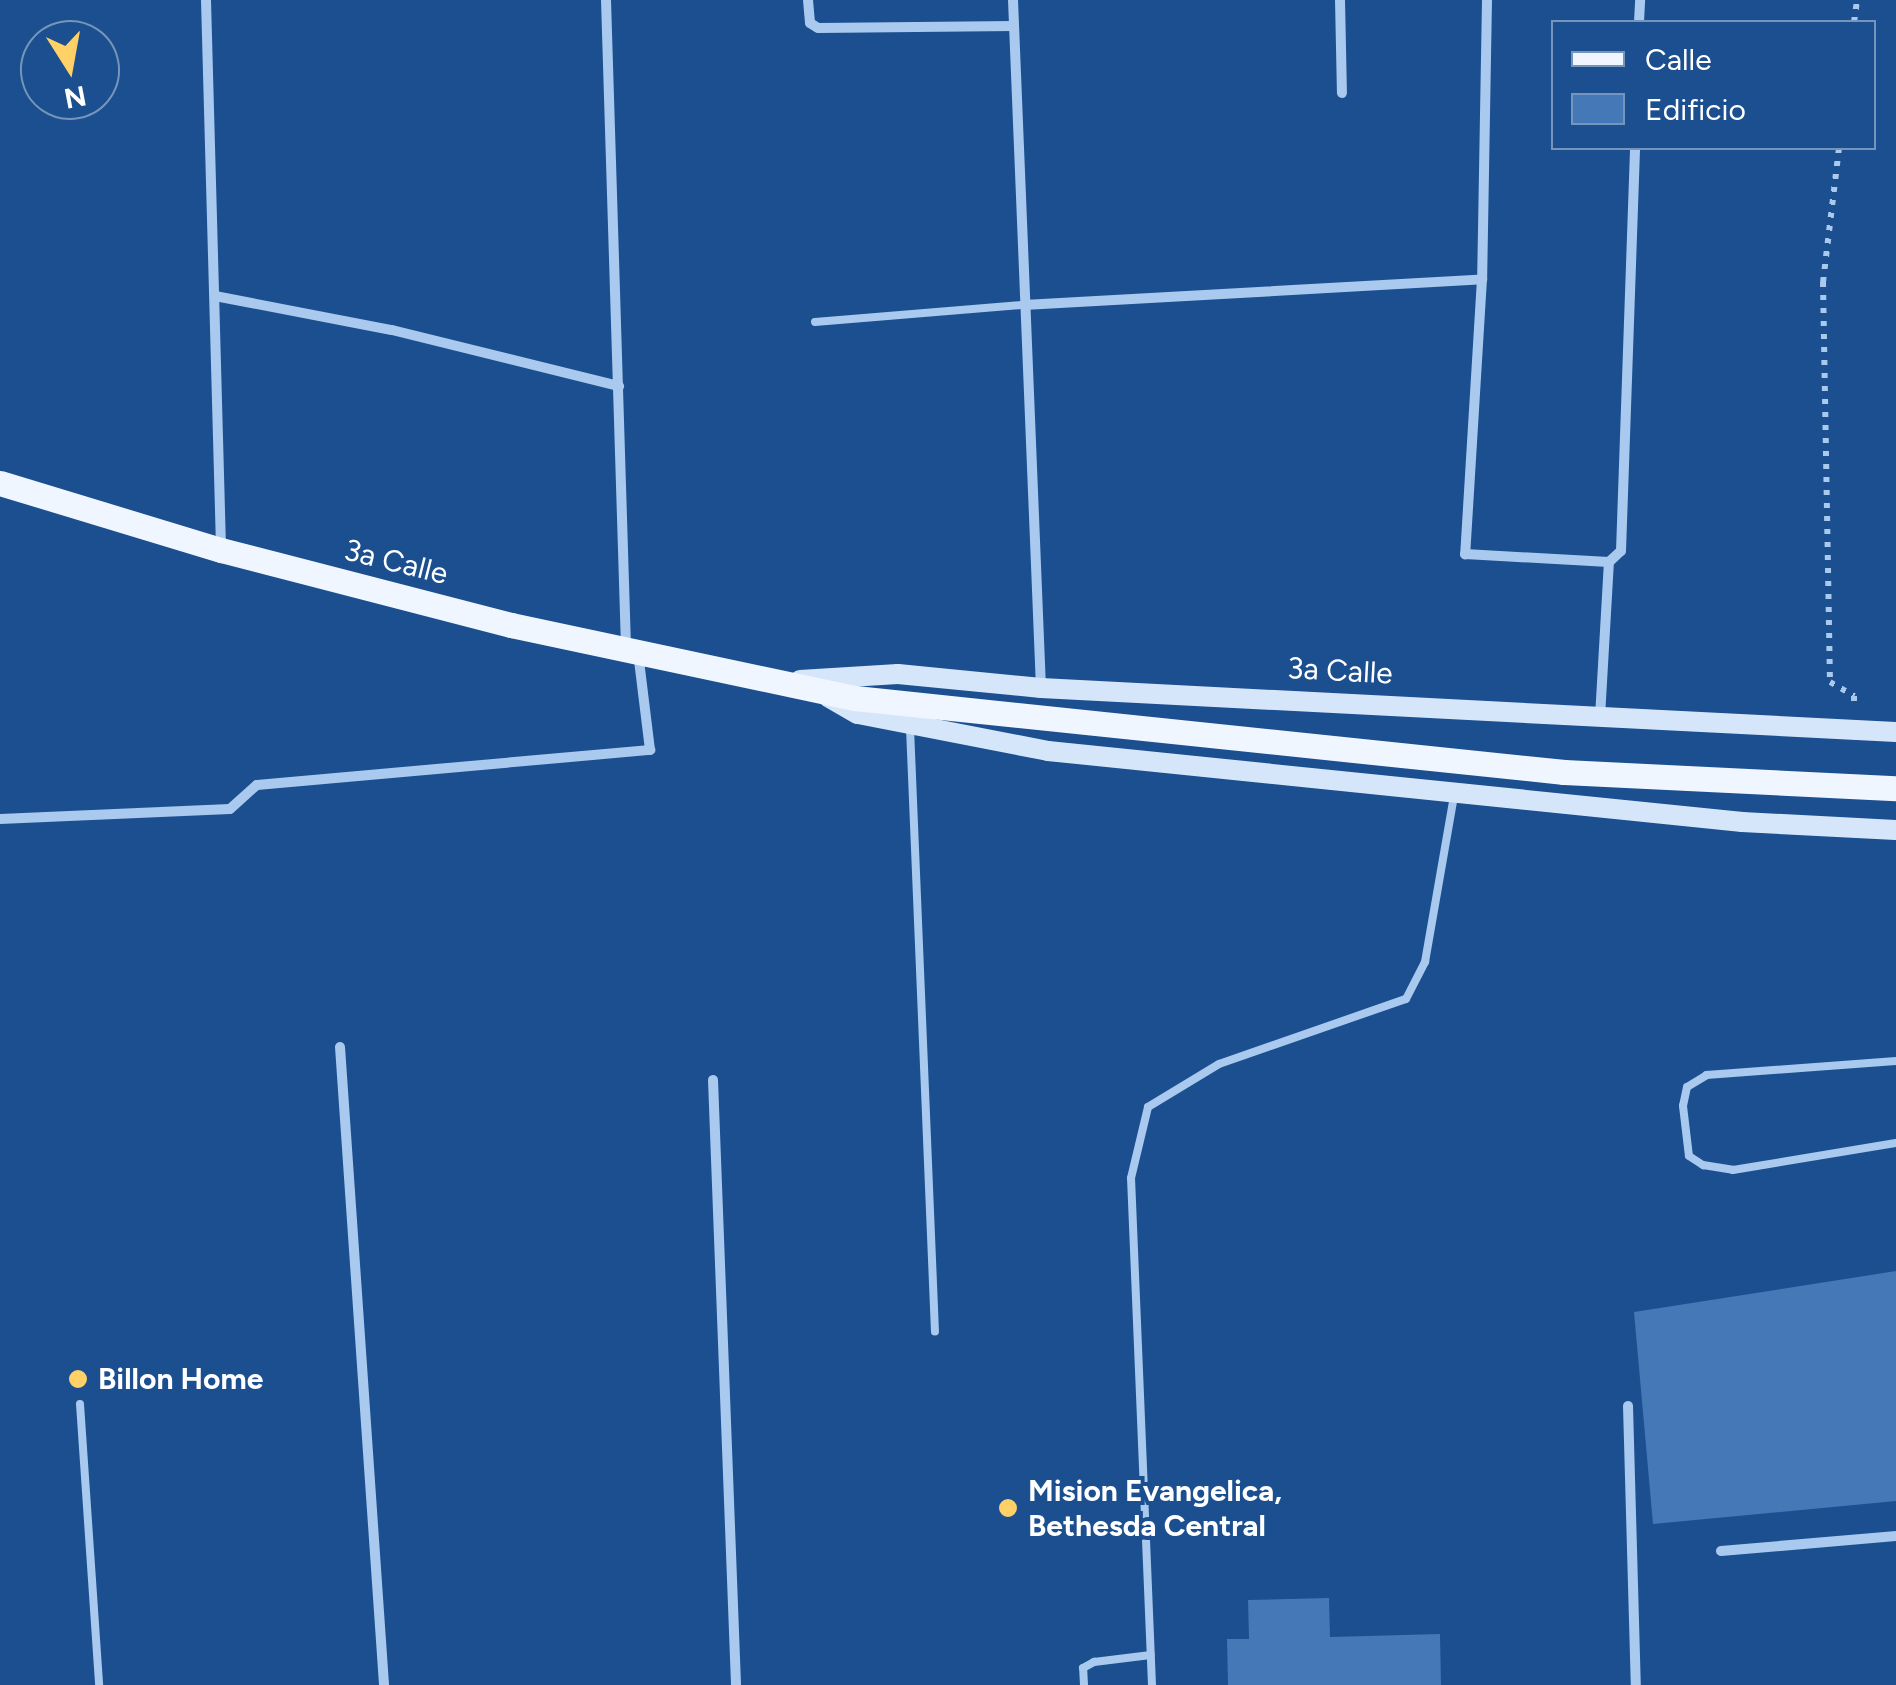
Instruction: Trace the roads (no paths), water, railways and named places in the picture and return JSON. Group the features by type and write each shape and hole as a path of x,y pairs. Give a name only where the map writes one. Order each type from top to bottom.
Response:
{"main road":[{"name":"3a Calle","path":"0,483 222,550 632,650 814,689 1085,726 1564,772 1896,788"}],"street":[{"path":"206,0 222,550"},
{"path":"0,819 230,809 257,785 650,750 632,650 606,0"},
{"path":"808,0 810,23 818,28 1014,26"},
{"path":"1012,0 1041,688"},
{"path":"1340,0 1342,92"},
{"path":"1488,0 1482,279 1465,554 1609,562"},
{"path":"1600,718 1609,562 1621,551 1635,150"},
{"path":"1024,305 1482,279"},
{"path":"215,296 392,330 619,386"},
{"name":"3a Calle","path":"782,682 898,674 1041,688 1896,732"},
{"name":"3a Calle","path":"814,689 858,714 1048,751 1454,794 1896,830"},
{"path":"340,1047 384,1685"},
{"path":"713,1080 736,1685"},
{"path":"1628,1406 1636,1685"},
{"path":"1720,1551 1896,1536"}],"lane":[{"path":"814,322 1024,305"},
{"path":"910,724 935,1331"},
{"path":"1152,1685 1131,1178 1148,1107 1219,1064 1406,999 1425,962 1454,794"},
{"path":"1896,1061 1706,1075 1686,1087 1682,1106 1689,1156 1703,1166 1733,1170 1896,1142"},
{"path":"80,1404 99,1685"},
{"path":"1084,1685 1084,1668 1094,1662 1151,1655"}],"place":[{"name":"Billon Home","path":"78,1379"},
{"name":"Mision Evangelica, Bethesda Central","path":"1008,1508"}]}
